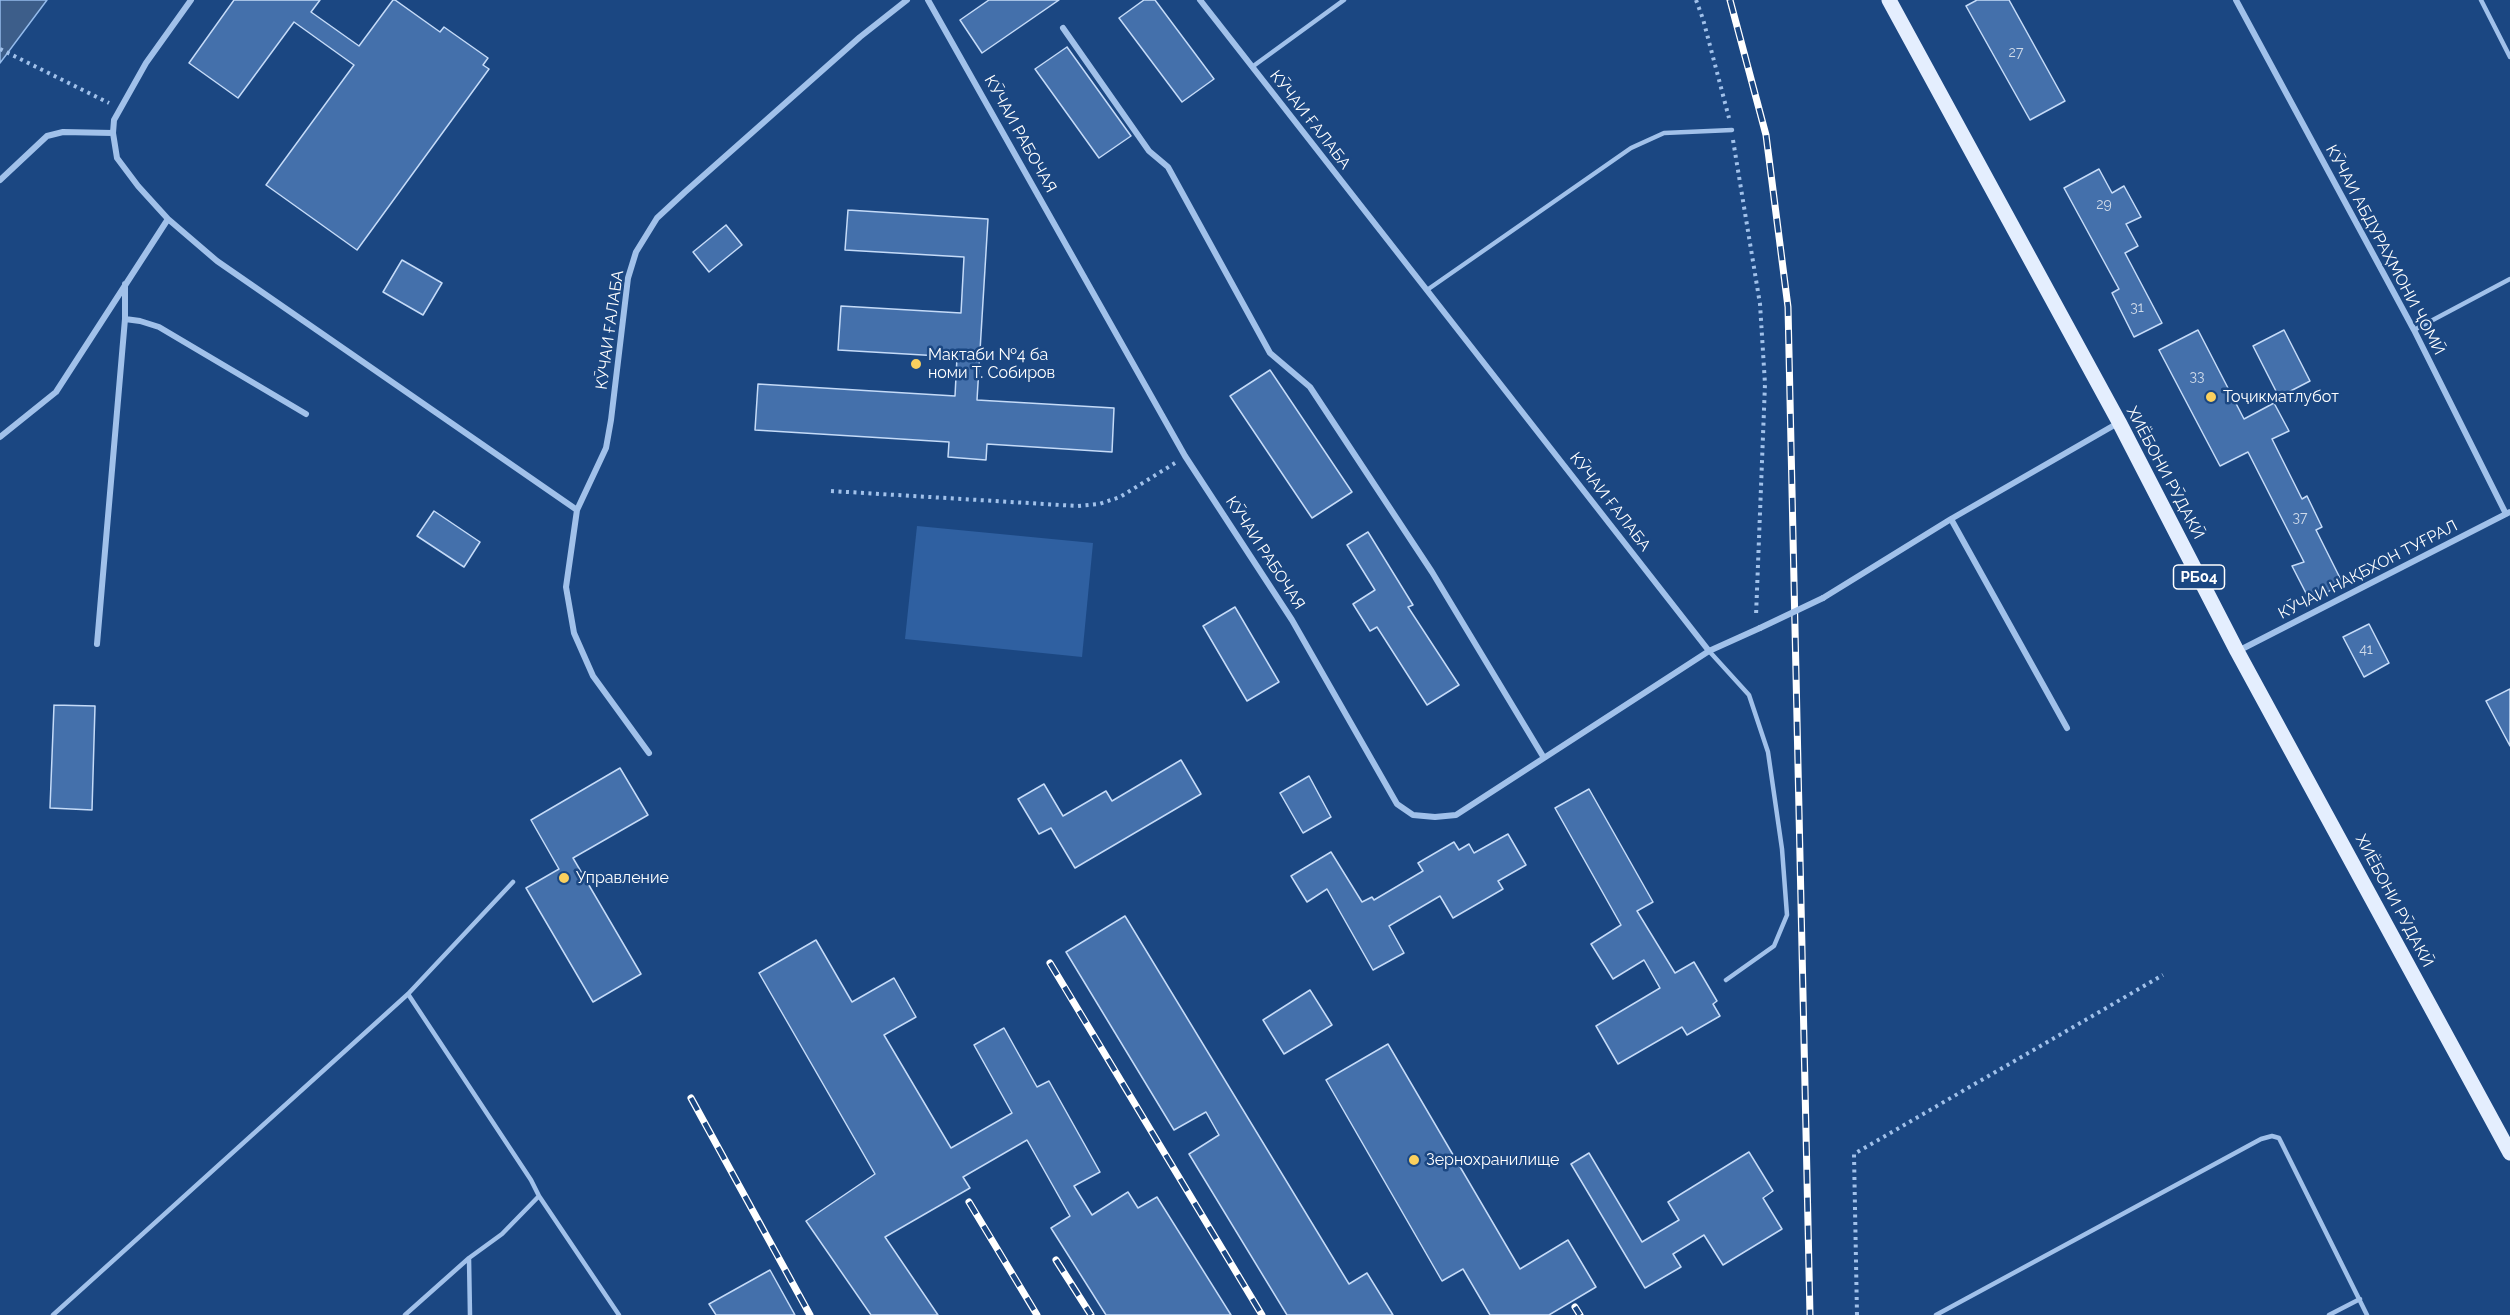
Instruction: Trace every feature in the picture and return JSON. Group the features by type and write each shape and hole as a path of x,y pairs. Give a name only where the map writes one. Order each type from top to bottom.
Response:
{"main road":[{"name":"ХИЁБОНИ РӮДАКӢ","path":"1889,0 2119,422 2237,651 2510,1153"}],"street":[{"path":"191,0 146,63 114,120 113,133 117,158 138,186 168,219 217,261 577,510"},
{"name":"КӮЧАИ ҒАЛАБА","path":"649,753 593,676 574,633 566,587 577,510 606,448 628,278 636,252 657,218 860,37 906,0"},
{"name":"КӮЧАИ РАБОЧАЯ","path":"928,0 1185,456 1292,620 1397,804 1413,815 1435,818 1456,815 1709,651"},
{"name":"КӮЧАИ ҒАЛАБА","path":"1200,0 1709,651"},
{"name":"КӮЧАИ АБДУРАҲМОНИ ҶОМӢ","path":"2236,0 2414,330 2508,514"},
{"path":"1063,28 1149,151 1168,167 1270,353 1310,387 1432,572 1544,758"},
{"path":"0,180 47,136 63,132 113,133"},
{"path":"0,437 56,392 168,219"},
{"path":"97,644 125,319 125,284"},
{"path":"125,319 159,327 306,414"},
{"path":"1709,651 1823,598 1951,519 2119,422"},
{"name":"КӮЧАИ НАҚБХОН ТУҒРАЛ","path":"2237,651 2508,514"},
{"path":"1951,519 2067,728"}],"lane":[{"path":"1251,68 1344,0"},
{"path":"2481,0 2510,57"},
{"path":"1428,290 1631,148 1664,133 1732,130"},
{"path":"2414,330 2510,279"},
{"path":"1709,651 1749,695 1768,752 1782,849 1787,915 1774,946 1726,980"},
{"path":"53,1315 408,994 513,882"},
{"path":"408,994 619,1315"},
{"path":"1936,1315 2260,1139 2272,1136 2278,1138 2282,1144 2367,1315"},
{"path":"405,1315 469,1258 502,1234 539,1196"},
{"path":"469,1258 470,1315"},
{"path":"2329,1315 2360,1299"}],"path":[{"path":"1696,0 1732,130 1760,303 1765,384 1758,629"},
{"path":"0,49 99,98"},
{"path":"831,491 1077,506 1099,504 1120,497 1161,471"},
{"path":"1857,1315 1854,1154 2163,975"}],"shaded area":[{"path":"0,0 47,0 0,63"},
{"path":"917,526 1093,543 1082,657 905,639"}],"building":[{"path":"234,0 320,0 311,12 359,46 395,0 440,32 444,27 488,58 483,65 489,69 357,250 266,185 354,65 294,22 238,98 189,63"},
{"path":"989,0 1059,0 982,53 960,20"},
{"path":"1144,0 1155,0 1214,79 1182,102 1119,18"},
{"path":"1977,0 2009,0 2065,101 2030,120 1966,6"},
{"path":"1067,47 1131,136 1099,158 1035,69"},
{"path":"2099,169 2112,193 2124,186 2141,217 2126,224 2138,246 2125,253 2162,323 2134,337 2112,293 2119,289 2064,188"},
{"path":"848,210 988,219 977,400 1114,408 1112,452 987,444 986,460 948,457 949,442 755,430 758,384 955,396 957,357 838,350 841,306 961,313 964,257 845,250"},
{"path":"726,225 742,245 709,272 693,252"},
{"path":"402,260 442,283 423,315 383,292"},
{"path":"2198,330 2244,419 2274,403 2289,431 2272,439 2302,499 2307,496 2322,527 2316,530 2342,582 2325,594 2309,599 2292,566 2304,562 2248,452 2220,466 2159,350"},
{"path":"2284,330 2310,381 2279,397 2253,346"},
{"path":"1270,370 1352,492 1312,518 1230,396"},
{"path":"434,511 480,542 464,567 417,536"},
{"path":"1368,532 1413,605 1408,607 1459,685 1427,705 1377,627 1370,631 1353,604 1375,590 1347,545"},
{"path":"1235,607 1279,682 1247,701 1203,626"},
{"path":"2369,624 2389,663 2364,677 2343,637"},
{"path":"2510,689 2510,746 2486,701"},
{"path":"54,705 95,706 92,810 50,808"},
{"path":"1181,760 1201,794 1075,868 1051,828 1039,834 1018,799 1044,784 1063,816 1106,791 1112,801"},
{"name":"Управление","path":"620,768 648,815 573,858 641,974 593,1002 526,888 559,869 531,820"},
{"path":"1309,776 1331,817 1303,833 1280,793"},
{"path":"1589,789 1653,902 1637,911 1675,973 1694,962 1717,1001 1713,1004 1720,1016 1687,1035 1682,1027 1618,1064 1596,1026 1660,988 1644,960 1613,979 1591,944 1621,925 1555,808"},
{"path":"1508,834 1526,865 1498,881 1503,889 1453,918 1440,896 1389,926 1404,953 1373,970 1327,889 1307,902 1291,876 1331,852 1362,902 1372,897 1374,900 1423,871 1418,863 1454,842 1459,850 1469,844 1474,853"},
{"path":"1125,916 1349,1284 1367,1273 1393,1315 1287,1315 1189,1154 1219,1135 1206,1112 1174,1130 1066,952"},
{"path":"816,940 852,1002 894,978 916,1017 884,1035 951,1148 1012,1113 974,1045 1004,1028 1037,1087 1049,1081 1100,1172 1074,1186 1092,1215 1128,1192 1138,1208 1157,1197 1231,1315 1106,1315 1051,1228 1070,1216 1027,1140 963,1177 970,1188 885,1237 938,1315 871,1315 806,1221 875,1174 759,973"},
{"path":"1310,990 1332,1025 1284,1054 1263,1020"},
{"name":"Зернохранилище","path":"1388,1044 1520,1269 1568,1240 1596,1287 1549,1315 1490,1315 1463,1269 1442,1281 1326,1080"},
{"path":"1749,1152 1773,1191 1763,1198 1782,1229 1723,1265 1704,1235 1673,1254 1681,1267 1645,1288 1571,1164 1589,1153 1642,1242 1679,1220 1668,1202"},
{"path":"770,1270 795,1315 716,1315 709,1304"}],"railway":[{"path":"1730,0 1766,135 1788,307 1810,1315"},
{"path":"1050,963 1262,1315"},
{"path":"691,1098 810,1315"},
{"path":"969,1202 1037,1315"},
{"path":"1056,1260 1091,1315"},
{"path":"1575,1307 1580,1315"}],"place":[{"name":"Мактаби №4 ба номи Т. Собиров","path":"916,364"},
{"name":"Тоҷикматлубот","path":"2211,397"},
{"name":"Управление","path":"564,878"},
{"name":"Зернохранилище","path":"1414,1160"}]}
